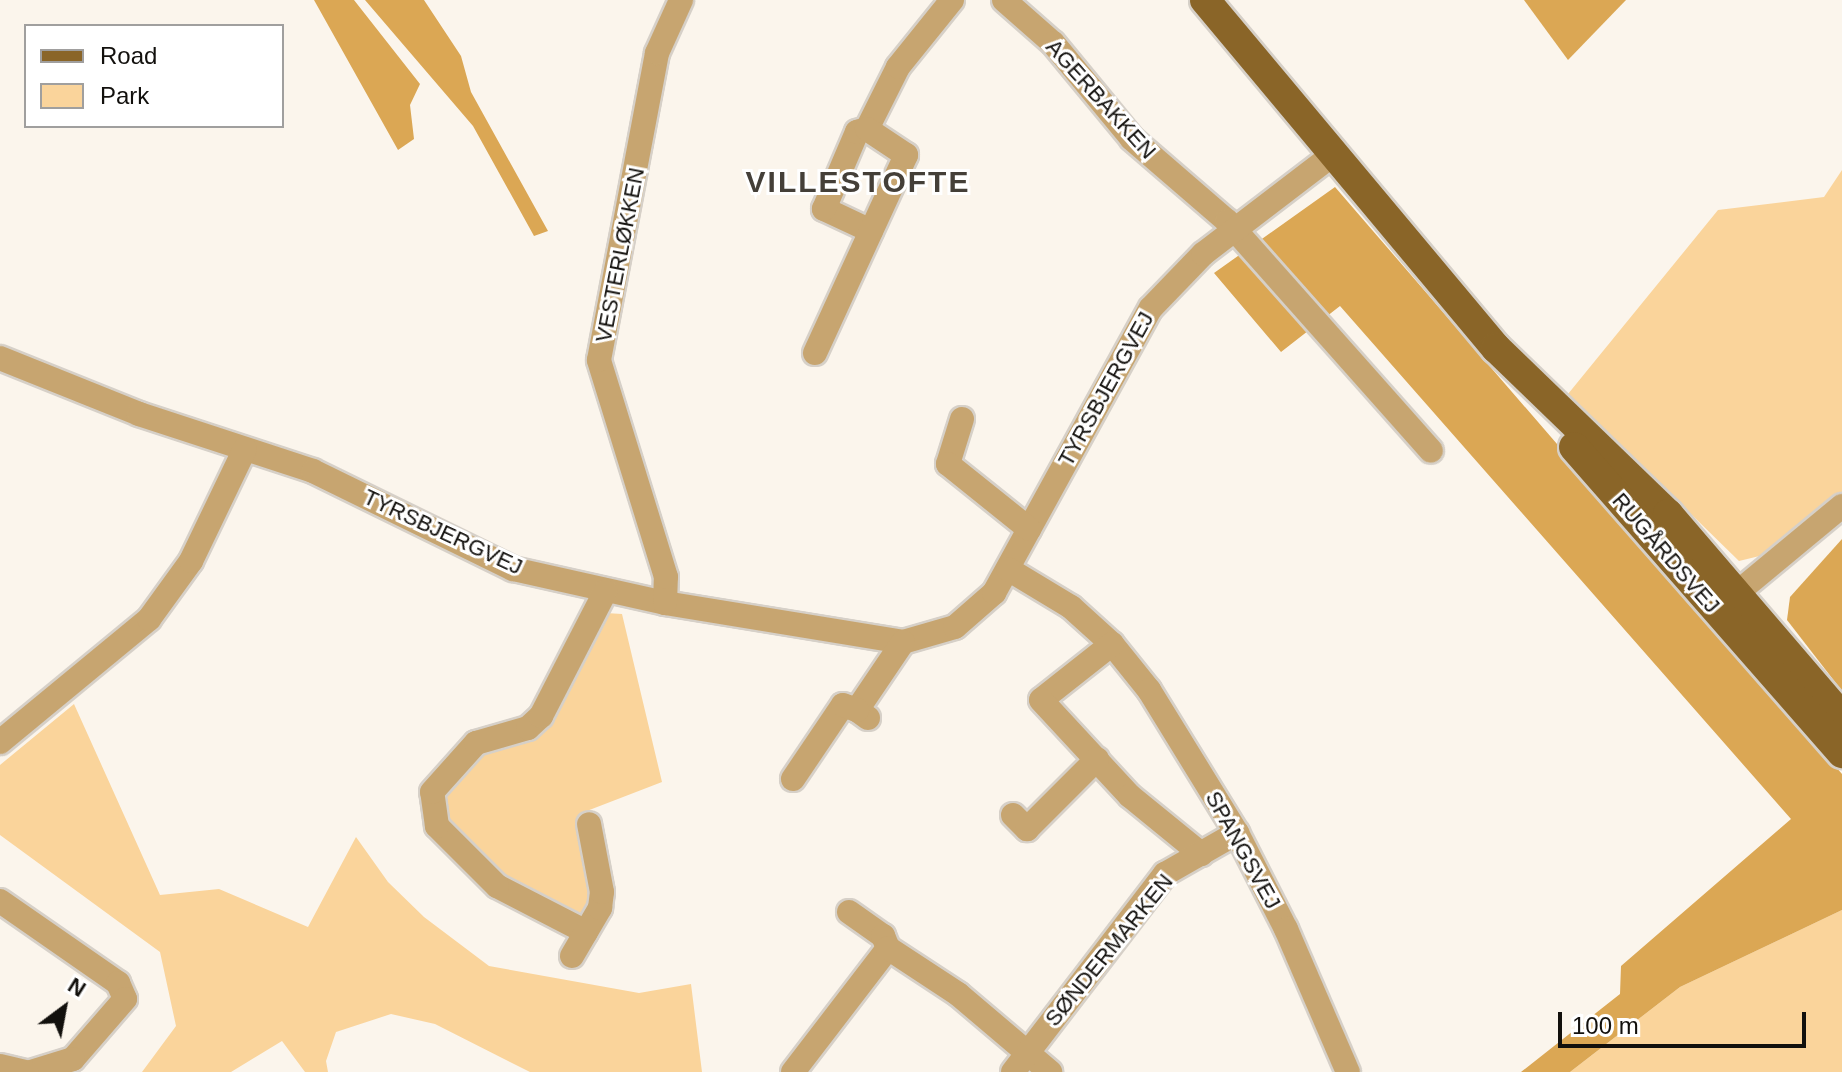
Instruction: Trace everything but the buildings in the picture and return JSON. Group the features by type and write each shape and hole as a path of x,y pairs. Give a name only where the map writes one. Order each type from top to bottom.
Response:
{"main road":[{"name":"RUGÅRDSVEJ","path":"1205,0 1496,348 1538,406 1633,515 1682,550 1733,608 1842,717"},
{"name":"RUGÅRDSVEJ","path":"1496,348 1668,514 1733,608 1842,753"}],"street":[{"name":"VESTERLØKKEN","path":"665,603 666,577 599,360 657,53 681,0"},
{"path":"871,231 824,209 857,132 867,129 898,67 952,0"},
{"name":"AGERBAKKEN","path":"1004,0 1053,43 1132,139 1234,230"},
{"path":"815,353 906,155 867,129"},
{"name":"TYRSBJERGVEJ","path":"0,358 313,471 513,569 605,592 903,642 942,632 978,612 1008,569 1134,332 1175,279 1334,154"},
{"path":"1234,230 1431,451"},
{"path":"962,419 948,464 1029,529"},
{"path":"0,742 149,619 191,561 245,449"},
{"path":"1733,608 1842,506"},
{"name":"SPANGSVEJ","path":"1008,569 1071,607 1112,644 1149,690 1237,833 1286,929 1348,1072"},
{"path":"586,932 497,886 437,826 432,792 476,743 528,728 541,716 605,592"},
{"path":"793,779 843,705 863,714 903,642"},
{"name":"SPANGSVEJ","path":"1112,644 1041,700 1130,796 1201,854"},
{"path":"1013,815 1027,829 1097,759"},
{"path":"572,956 600,908 602,892 589,824"},
{"name":"SØNDERMARKEN","path":"1013,1072 1165,874 1237,833"},
{"path":"0,901 118,983 125,999 73,1059 28,1072 0,1066"},
{"path":"849,912 883,936 888,948 958,994 1029,1051 1050,1072"},
{"path":"793,1072 888,948"}],"green space":[{"path":"1842,170 1842,493 1776,552 1739,561 1568,394 1718,210 1824,197"},
{"path":"606,613 622,614 662,782 579,814 591,898 584,913 564,911 505,880 451,836 438,799 471,760 489,748 539,734"},
{"path":"74,704 160,895 219,889 308,927 356,837 388,882 424,917 489,966 639,993 691,984 702,1072 530,1072 435,1024 391,1014 336,1032 326,1061 328,1072 305,1072 282,1041 231,1072 142,1072 176,1026 160,952 0,835 0,765"},
{"path":"1842,910 1842,1072 1570,1072 1680,987"}],"shaded area":[{"path":"314,0 354,0 420,84 410,105 414,139 398,150"},
{"path":"365,0 424,0 461,56 471,92 548,231 534,236 473,126"},
{"path":"1524,0 1626,0 1568,60"},
{"path":"1335,187 1842,774 1842,910 1680,987 1570,1072 1521,1072 1620,994 1621,966 1791,819 1340,306 1281,352 1214,273"},
{"path":"1842,539 1842,691 1787,620 1790,597"}],"district":[{"name":"VILLESTOFTE","path":"858,182"}]}
